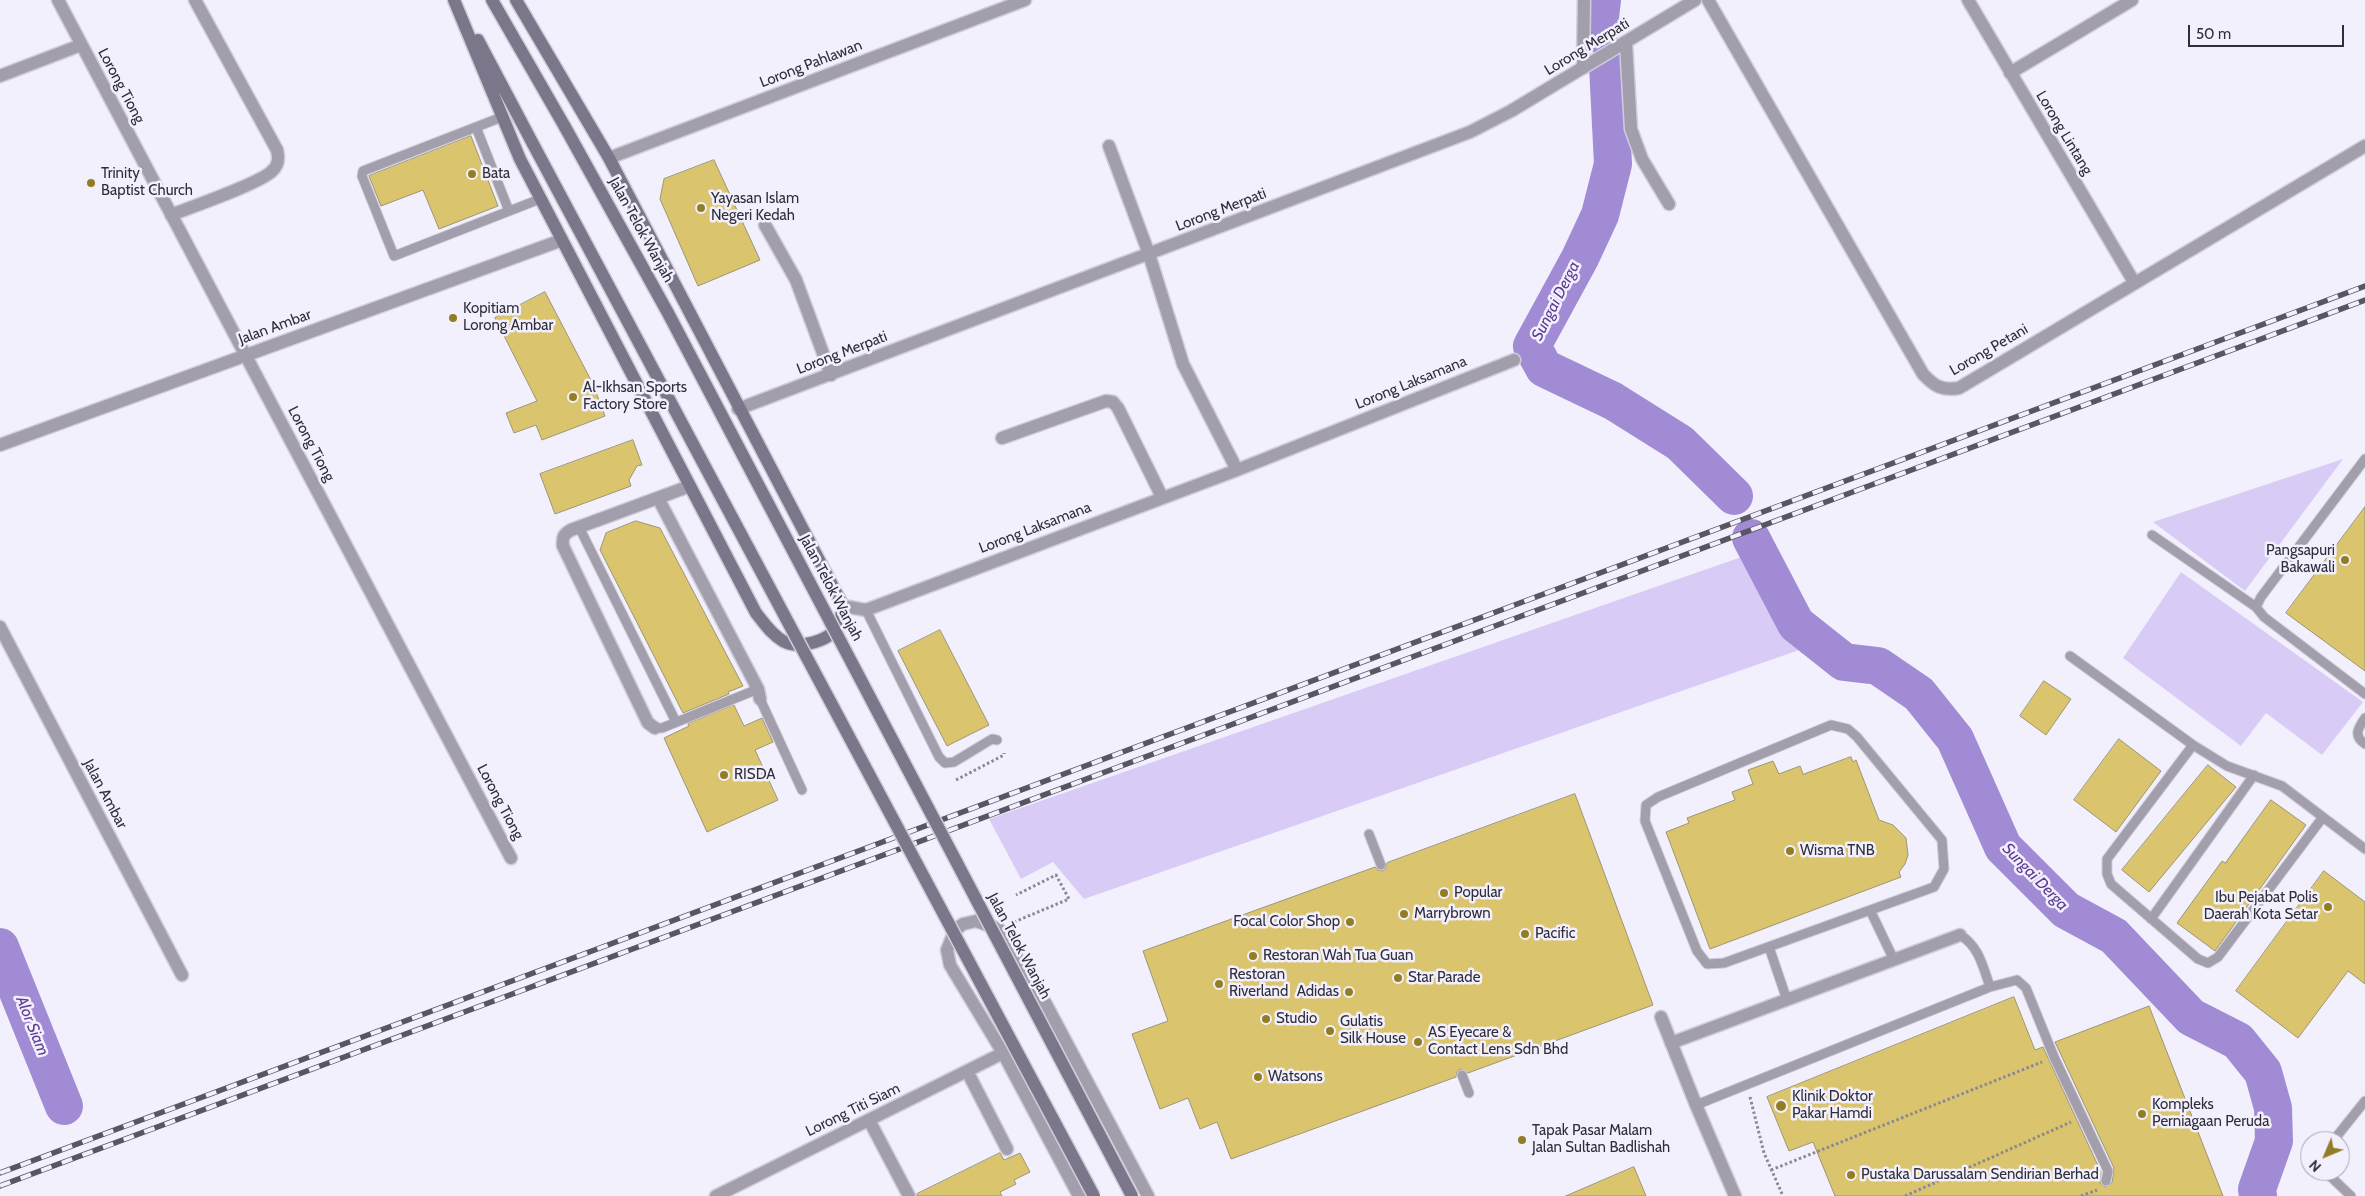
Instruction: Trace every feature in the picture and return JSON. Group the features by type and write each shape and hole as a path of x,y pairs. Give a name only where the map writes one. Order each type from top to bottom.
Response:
{"main road":[{"path":"455,0 502,117 540,199 756,613 770,631 784,642 806,644 824,638 838,626 843,606 738,409 609,158 516,0"},
{"path":"455,0 1094,1196"},
{"name":"Jalan Telok Wanjah","path":"492,0 668,313 1132,1196"}],"street":[{"name":"Lorong Tiong","path":"58,0 512,858"},
{"path":"171,214 263,178 276,166 279,158 277,150 196,0"},
{"name":"Lorong Pahlawan","path":"609,158 1025,0"},
{"path":"1583,68 1584,0"},
{"name":"Lorong Merpati","path":"738,409 1470,132 1583,68 1694,0"},
{"name":"Lorong Petani","path":"1708,0 1923,374 1938,388 1959,388 2365,146"},
{"name":"Lorong Lintang","path":"1968,0 2134,282"},
{"path":"2010,73 2132,0"},
{"path":"1626,42 1632,129 1642,159 1668,204"},
{"name":"Lorong Tiong","path":"0,76 81,45"},
{"path":"1109,146 1149,254 1183,364 1237,470"},
{"path":"765,225 796,280 831,374"},
{"name":"Jalan Ambar","path":"0,445 562,240"},
{"name":"Lorong Laksamana","path":"866,610 1237,470 1514,360"},
{"path":"1002,438 1106,401 1113,402 1118,408 1162,497"},
{"path":"655,728 648,723 563,546 563,536 579,527 690,486"},
{"path":"658,498 759,694"},
{"path":"843,606 866,610"},
{"name":"Jalan Ambar","path":"0,627 182,976"},
{"path":"1079,1196 1003,1053 950,965 947,950 955,930 963,924 976,920 1000,929 1047,1006 1148,1196"},
{"path":"1671,1043 1960,935"},
{"path":"1661,1017 1696,1106 1735,1196"},
{"name":"Lorong Titi Siam","path":"716,1196 1003,1053"},
{"path":"967,1071 1007,1149"},
{"path":"869,1120 908,1196"}],"lane":[{"path":"502,117 363,171 362,176 394,256 540,199"},
{"path":"476,127 509,211"},
{"path":"2256,606 2365,459"},
{"path":"579,527 676,722"},
{"path":"2152,535 2256,606 2264,617 2365,694"},
{"path":"866,610 940,757 945,763 954,762 992,739 997,740"},
{"path":"2070,656 2193,745 2227,766 2282,786 2365,848"},
{"path":"655,728 759,694 802,790"},
{"path":"2365,718 2357,734 2360,741 2365,744"},
{"path":"1831,725 1848,729 1857,737 1942,840 1944,869 1934,887 1769,947 1724,963 1707,964 1697,951 1645,821 1646,805 1658,797 1831,725"},
{"path":"2193,745 2107,860 2107,874 2111,884 2198,959 2208,962 2218,957 2323,817"},
{"path":"2151,919 2254,775"},
{"path":"1369,834 1380,865"},
{"path":"1870,910 1894,960"},
{"path":"1960,935 1969,940 1976,948 1990,988"},
{"path":"1769,947 1787,1000"},
{"path":"1696,1106 1990,988 2017,980 2026,988 2054,1057 2108,1171 2106,1181"},
{"path":"1462,1075 1469,1093"},
{"path":"2341,1131 2365,1101"},
{"path":"2335,1181 2352,1196"}],"path":[{"path":"956,780 1004,755"},
{"path":"1000,929 1069,899 1056,874 1016,896"},
{"path":"1771,1170 2054,1057"},
{"path":"1745,1086 1750,1096 1764,1154 1783,1196"},
{"path":"1904,1196 2083,1117"}],"shaded area":[{"path":"2343,459 2245,591 2153,522"},
{"path":"1753,553 1805,648 1084,899 1053,862 1021,879 989,819"},
{"path":"2181,572 2363,702 2322,755 2266,713 2241,746 2123,658"}],"building":[{"path":"471,136 498,206 439,229 423,190 381,206 369,176"},
{"path":"714,160 760,260 698,286 660,199 664,179"},
{"path":"545,292 593,384 605,416 542,440 536,425 514,433 506,413 537,401 495,318"},
{"path":"633,440 642,465 637,466 629,480 631,486 555,514 540,474"},
{"name":"Pangsapuri Bakawali","path":"2365,507 2365,671 2286,613"},
{"path":"636,521 660,528 743,686 728,692 729,694 683,713 600,550 606,533"},
{"path":"940,630 989,725 947,746 898,651"},
{"path":"2044,681 2071,699 2046,735 2020,716"},
{"name":"RISDA","path":"734,705 744,726 762,718 773,742 755,750 778,800 707,832 664,738 689,726 688,724"},
{"path":"2119,739 2161,771 2116,832 2074,800"},
{"name":"Wisma TNB","path":"1851,757 1853,762 1856,760 1879,820 1893,825 1906,838 1908,855 1905,864 1899,872 1901,877 1710,949 1666,832 1689,823 1687,818 1735,800 1732,792 1753,784 1748,770 1773,761 1779,774 1800,766 1803,774"},
{"path":"2208,765 2236,787 2149,892 2122,870"},
{"name":"Star Parade","path":"1575,794 1653,1005 1468,1073 1460,1069 1456,1077 1231,1159 1217,1122 1200,1129 1188,1098 1160,1109 1132,1034 1168,1021 1143,951 1375,867 1383,871 1387,863"},
{"path":"2271,800 2306,825 2215,951 2177,923 2222,861 2225,863"},
{"path":"2324,871 2365,902 2365,984 2348,971 2298,1038 2236,991"},
{"path":"2014,997 2035,1050 2043,1047 2101,1172 2100,1183 2105,1187 2112,1183 2114,1168 2055,1042 2149,1006 2223,1196 1835,1196 1813,1142 1789,1151 1767,1097"},
{"path":"1000,1153 1004,1160 1020,1153 1030,1172 1014,1180 1016,1184 1000,1192 1002,1196 917,1196 917,1194"},
{"path":"1634,1167 1646,1196 1566,1196"}],"waterway":[{"name":"Sungai Derga","path":"1598,34 1602,0"},
{"name":"Sungai Derga","path":"1608,66 1613,164 1600,215 1580,258 1532,346 1544,368 1613,401 1680,443 1734,496"},
{"name":"Sungai Derga","path":"1751,538 1796,624 1844,662 1878,666 1919,694 1955,739 2003,847 2066,910 2114,936 2191,1017 2238,1041 2263,1072 2273,1108 2274,1141 2257,1189 2258,1196"},
{"name":"Alor Siam","path":"0,947 64,1106"}],"railway":[{"path":"0,1173 2365,286"},
{"path":"0,1186 2365,300"}],"place":[{"name":"Bata","path":"472,174"},
{"name":"Trinity Baptist Church","path":"91,183"},
{"name":"Yayasan Islam Negeri Kedah","path":"701,208"},
{"name":"Kopitiam Lorong Ambar","path":"453,318"},
{"name":"Al-Ikhsan Sports Factory Store","path":"573,397"},
{"name":"Pangsapuri Bakawali","path":"2345,560"},
{"name":"RISDA","path":"724,775"},
{"name":"Wisma TNB","path":"1790,851"},
{"name":"Popular","path":"1444,893"},
{"name":"Ibu Pejabat Polis Daerah Kota Setar","path":"2328,907"},
{"name":"Marrybrown","path":"1404,914"},
{"name":"Focal Color Shop","path":"1350,922"},
{"name":"Pacific","path":"1525,934"},
{"name":"Restoran Wah Tua Guan","path":"1253,956"},
{"name":"Star Parade","path":"1398,978"},
{"name":"Restoran Riverland","path":"1219,984"},
{"name":"Adidas","path":"1349,992"},
{"name":"Studio","path":"1266,1019"},
{"name":"Gulatis Silk House","path":"1330,1031"},
{"name":"AS Eyecare & Contact Lens Sdn Bhd","path":"1418,1042"},
{"name":"Watsons","path":"1258,1077"},
{"name":"Klinik Doktor Pakar Hamdi","path":"1781,1106"},
{"name":"Kompleks Perniagaan Peruda","path":"2142,1114"},
{"name":"Tapak Pasar Malam Jalan Sultan Badlishah","path":"1522,1140"},
{"name":"Pustaka Darussalam Sendirian Berhad","path":"1851,1175"}]}
